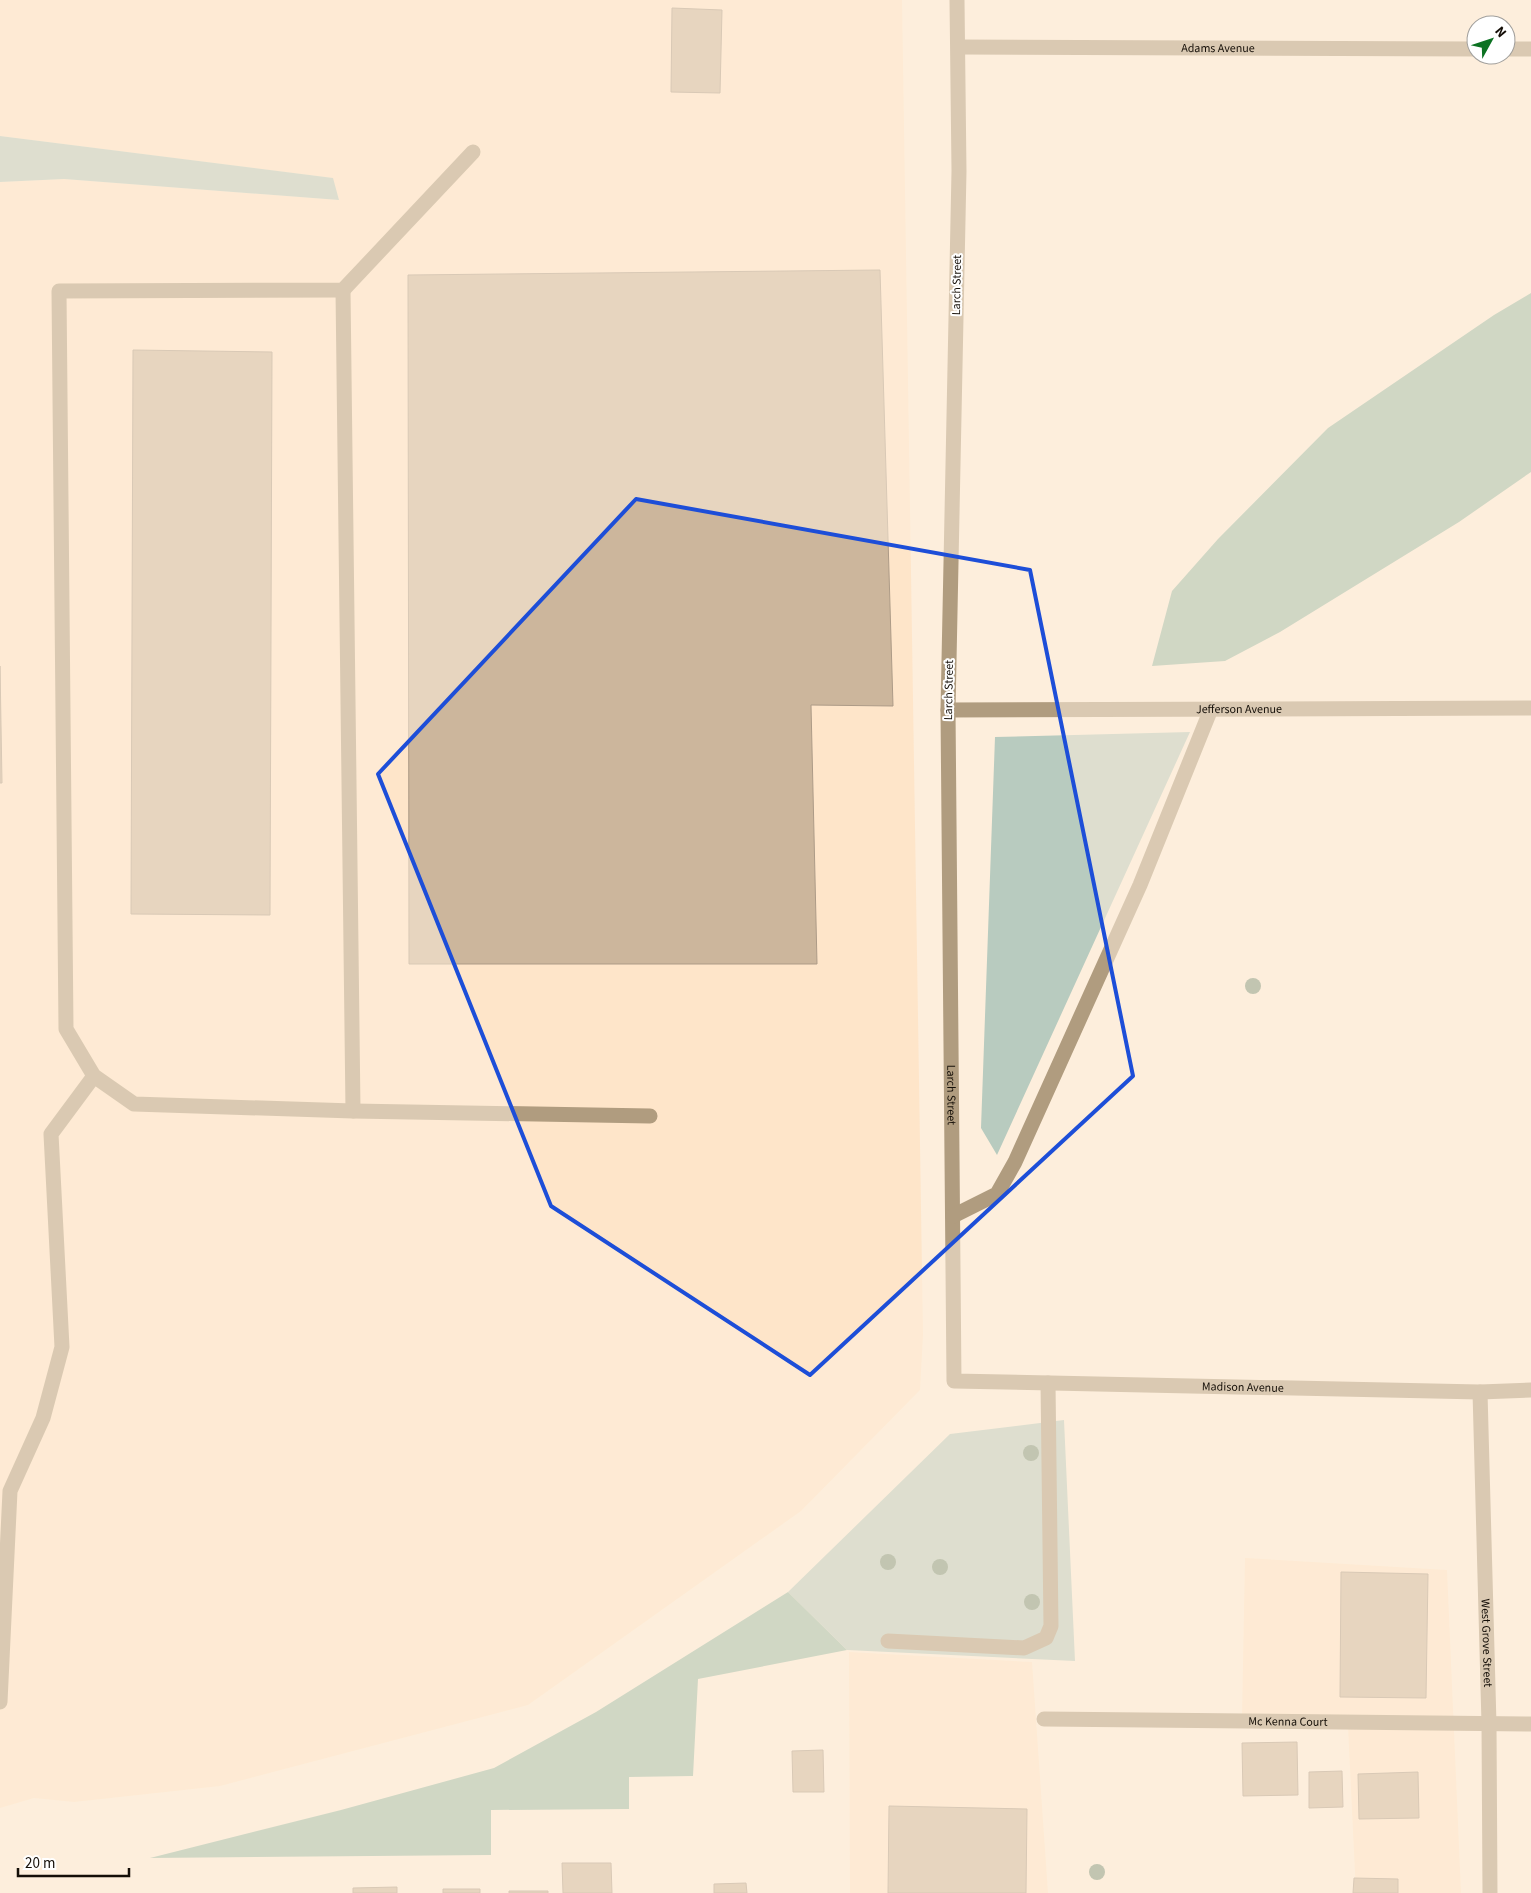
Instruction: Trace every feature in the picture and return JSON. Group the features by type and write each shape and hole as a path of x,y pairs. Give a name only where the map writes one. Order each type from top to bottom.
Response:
{"street":[{"name":"Larch Street","path":"954,1381 948,710 959,181 957,0"},
{"name":"Adams Avenue","path":"959,47 1466,49"},
{"path":"1516,49 1531,49"},
{"path":"353,1111 343,290 474,152"},
{"path":"343,290 59,291 66,1029 94,1076 134,1104 353,1111 650,1116"},
{"name":"Jefferson Avenue","path":"948,710 1531,708"},
{"path":"953,1216 997,1194 1015,1162 1140,885 1212,709"},
{"path":"0,1702 10,1491 43,1418 62,1347 51,1134 94,1076"},
{"name":"Madison Avenue","path":"954,1381 1480,1392 1531,1390"},
{"path":"888,1641 1024,1648 1046,1638 1051,1626 1048,1383"},
{"name":"West Grove Street","path":"1480,1392 1489,1724 1490,1893"},
{"name":"Mc Kenna Court","path":"1044,1719 1531,1724"}],"highlighted area":[{"path":"636,499 1030,570 1133,1076 810,1375 551,1206 378,774"}],"shaded area":[{"path":"0,0 902,0 923,1335 920,1390 801,1511 528,1705 220,1786 74,1802 34,1798 0,1808 0,182 64,179 339,200 332,178 0,136"},
{"path":"1245,1558 1447,1570 1461,1893 1356,1893 1348,1726 1242,1718"},
{"path":"849,1652 1032,1662 1048,1893 850,1893"}],"green space":[{"path":"0,136 333,178 339,200 64,179 0,182"},
{"path":"1531,293 1531,472 1459,522 1280,632 1225,661 1152,666 1172,591 1218,539 1328,428 1494,315"},
{"path":"1190,732 997,1155 981,1128 995,737"},
{"path":"1064,1420 1075,1661 847,1650 788,1592 950,1434"},
{"path":"788,1592 847,1650 698,1679 693,1776 629,1777 629,1809 491,1810 491,1855 150,1858 341,1810 494,1768 596,1712"}],"building":[{"path":"672,8 722,10 720,93 671,92"},
{"path":"880,270 893,706 811,705 817,964 409,964 408,275"},
{"path":"133,350 272,352 270,915 131,914"},
{"path":"0,666 2,783 0,783"},
{"path":"1341,1572 1428,1574 1426,1698 1340,1697"},
{"path":"1297,1742 1298,1795 1243,1796 1242,1743"},
{"path":"823,1750 824,1792 793,1792 792,1751"},
{"path":"1342,1771 1343,1807 1309,1808 1309,1772"},
{"path":"1418,1772 1419,1818 1359,1819 1358,1774"},
{"path":"889,1806 1027,1809 1026,1893 888,1893"},
{"path":"562,1863 611,1863 612,1893 563,1893"},
{"path":"1354,1878 1398,1879 1398,1893 1353,1893"},
{"path":"746,1883 747,1893 714,1893 714,1884"},
{"path":"397,1887 397,1893 353,1893 353,1888"},
{"path":"443,1889 480,1889 480,1893 443,1893"},
{"path":"509,1891 548,1891 548,1893 509,1893"}]}
